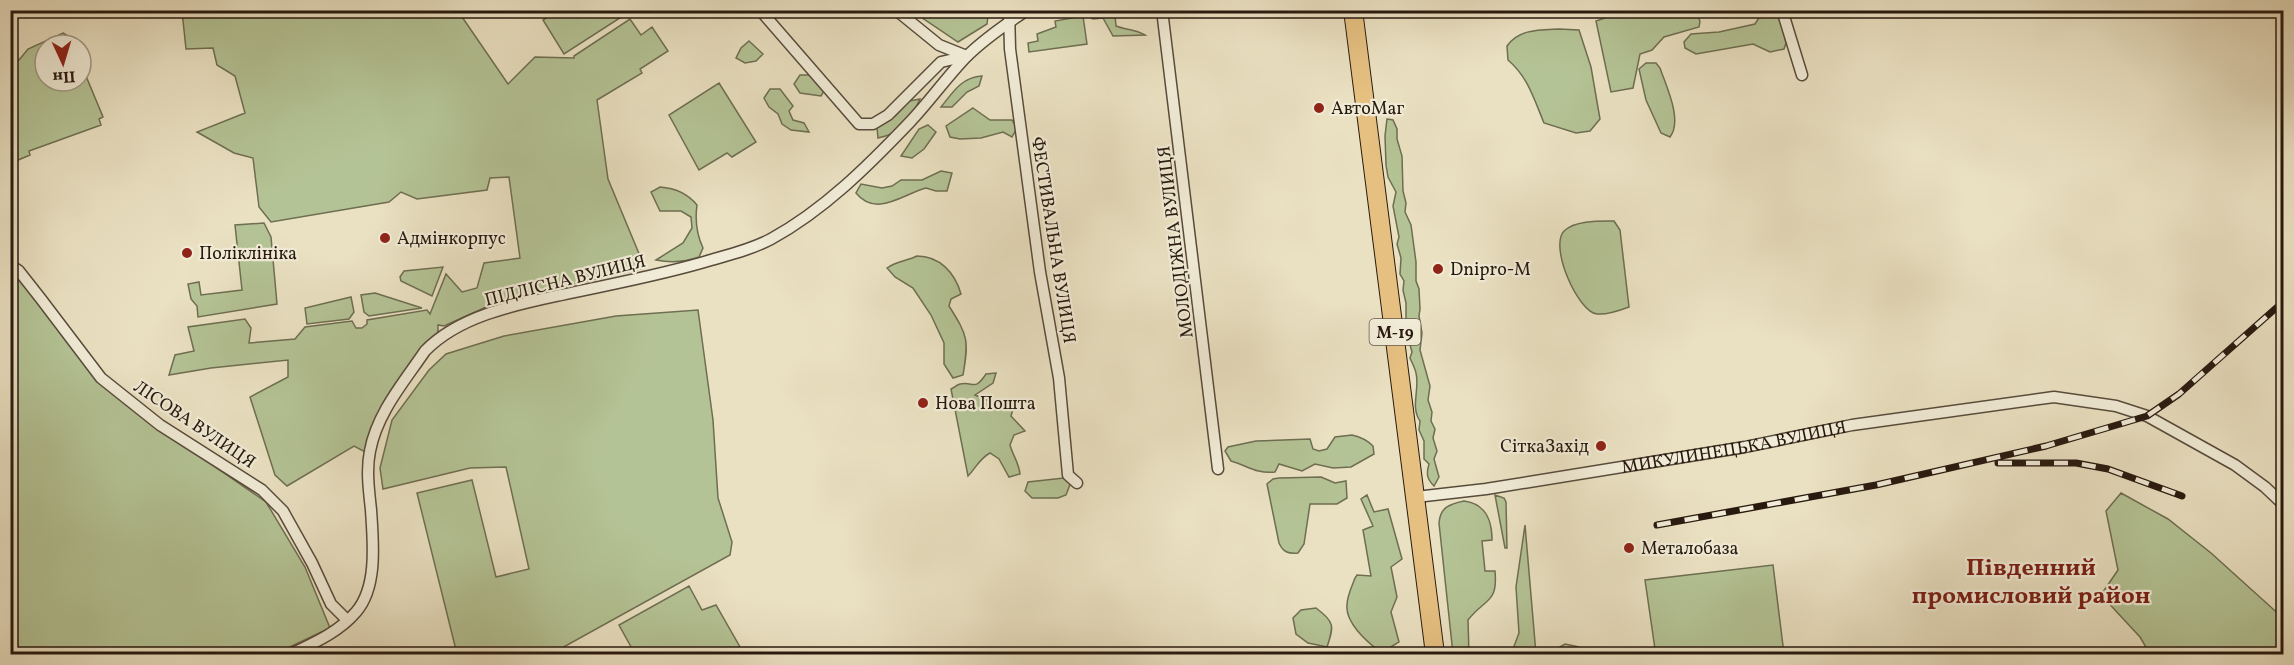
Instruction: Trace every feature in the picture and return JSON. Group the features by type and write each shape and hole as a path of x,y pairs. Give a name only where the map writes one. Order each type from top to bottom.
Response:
{"highway":[{"name":"М-19","path":"1353,10 1435,654"}],"street":[{"path":"760,10 859,124 873,124 888,115 941,62 967,56"},
{"path":"896,10 939,45 967,56"},
{"name":"ПІДЛІСНА ВУЛИЦЯ","path":"291,654 326,637 356,613 363,601 373,565 368,478 369,454 373,436 380,419 424,351 434,342 444,334 493,312 530,301 687,267 742,252 770,239 850,183 911,121 967,56 1010,16 1028,10"},
{"name":"МОЛОДІЖНА ВУЛИЦЯ","path":"1162,10 1218,469"},
{"path":"1782,10 1802,75"},
{"name":"ФЕСТИВАЛЬНА ВУЛИЦЯ","path":"1010,16 1010,49 1040,272 1059,378 1068,476 1077,483"},
{"name":"ЛІСОВА ВУЛИЦЯ","path":"10,265 41,299 101,378 160,425 262,490 283,511 312,562 331,604 347,620"},
{"name":"МИКУЛИНЕЦЬКА ВУЛИЦЯ","path":"1416,497 1486,489 1722,451 1852,425 2054,397 2116,406 2146,416 2235,465 2265,487 2283,505"}],"green space":[{"path":"1695,10 1700,21 1699,27 1664,37 1652,50 1640,54 1633,88 1611,92 1596,21 1605,18 1599,11"},
{"path":"1779,10 1786,43 1784,49 1770,52 1753,44 1696,54 1685,48 1684,42 1691,34 1719,32 1755,24 1760,11"},
{"path":"182,11 458,11 508,84 535,57 574,58 630,19 641,35 652,27 668,51 640,69 642,73 597,100 608,179 645,268 528,294 484,308 444,326 438,325 434,342 380,419 369,454 354,446 287,486 275,475 250,397 288,377 288,360 169,375 175,355 194,351 188,327 245,319 251,328 249,343 295,339 305,327 352,321 356,328 362,328 367,324 367,320 427,310 430,314 446,274 462,292 477,288 484,263 520,258 509,177 490,178 487,190 417,199 401,192 389,202 271,222 259,207 253,158 234,153 197,132 245,113 235,76 217,65 213,48 186,49"},
{"path":"558,11 624,11 626,14 564,54 543,20"},
{"path":"912,11 984,11 988,15 987,24 958,42"},
{"path":"1083,11 1117,11 1116,26 1145,35 1113,36 1103,18 1093,19"},
{"path":"1083,16 1087,44 1029,52 1028,43 1038,41 1037,34 1056,27 1055,21"},
{"path":"1559,29 1579,30 1591,67 1600,119 1590,131 1576,133 1544,123 1526,81 1508,60 1507,46 1517,36 1523,33"},
{"path":"749,41 763,54 756,61 745,63 736,58 741,48"},
{"path":"33,47 33,93 93,93 103,117 99,119 101,125 29,151 30,155 11,163 11,56 19,60"},
{"path":"1646,63 1656,63 1660,68 1669,93 1675,122 1670,137 1661,133 1646,100 1639,69"},
{"path":"800,75 810,75 824,91 821,96 800,93 794,84"},
{"path":"982,76 979,86 967,92 952,107 941,107 963,82"},
{"path":"719,83 756,142 732,157 727,153 699,170 669,115"},
{"path":"770,89 780,89 793,106 789,111 793,120 804,123 809,132 791,130 782,124 778,114 769,107 764,98"},
{"path":"920,99 913,113 899,129 878,138 877,128 895,116 909,101"},
{"path":"973,108 990,120 1012,120 1017,128 1012,137 1003,132 981,138 950,137 946,126"},
{"path":"1387,119 1393,120 1397,129 1397,139 1402,156 1405,212 1411,225 1416,262 1422,333 1420,350 1430,386 1428,400 1432,412 1431,421 1435,429 1433,438 1437,451 1434,459 1439,477 1434,486 1428,476 1429,464 1424,459 1424,441 1419,430 1420,421 1415,404 1417,379 1410,358 1412,352 1406,330 1404,281 1400,274 1401,258 1397,244 1399,237 1393,206 1396,192 1388,177 1386,165"},
{"path":"928,125 936,132 924,149 912,158 901,156 919,129"},
{"path":"941,171 952,173 947,191 926,188 881,204 872,204 856,193 861,184 882,188 892,186 901,180 922,180"},
{"path":"660,187 680,192 697,205 697,227 703,248 699,257 678,262 656,260 683,243 692,228 691,217 681,211 660,211 651,192"},
{"path":"1614,221 1620,230 1629,307 1597,314 1590,311 1574,291 1563,264 1560,239 1564,231 1574,225"},
{"path":"264,223 271,237 277,304 198,317 197,306 191,299 188,284 199,282 201,295 242,290 235,225"},
{"path":"917,256 939,262 951,273 958,286 961,294 951,299 949,306 965,339 966,354 963,375 953,378 944,364 944,343 931,315 913,288 895,277 887,268"},
{"path":"443,267 432,296 401,281 400,277 404,271"},
{"path":"10,273 23,284 126,405 266,502 305,567 330,628 275,654 11,654"},
{"path":"375,293 422,308 369,316 364,312 361,295"},
{"path":"351,297 354,312 349,319 307,324 305,308"},
{"path":"698,310 713,420 718,498 732,542 730,555 551,654 457,654 417,493 472,480 496,577 529,569 506,467 470,468 383,489 380,468 392,420 429,370 446,354 504,336 616,316"},
{"path":"996,373 993,383 975,395 994,403 1014,406 1011,416 1025,431 1014,435 1010,445 1020,474 1009,477 999,459 990,453 968,476 951,389 965,383 974,385 979,383 986,374"},
{"path":"1352,435 1371,444 1374,454 1351,467 1333,468 1315,464 1302,471 1279,464 1275,472 1262,472 1231,461 1225,451 1228,447 1256,441 1310,439 1313,449 1319,451 1327,449 1335,437"},
{"path":"1321,477 1335,483 1346,481 1347,498 1337,504 1310,504 1304,544 1298,553 1286,552 1279,543 1267,484 1279,478"},
{"path":"1064,478 1071,482 1066,495 1058,498 1032,498 1025,491 1028,482"},
{"path":"2121,493 2168,519 2211,553 2283,618 2283,654 2150,654 2140,637 2101,595 2118,570 2106,511"},
{"path":"1367,495 1374,512 1388,509 1402,559 1391,567 1397,597 1391,612 1399,642 1386,650 1378,650 1362,636 1349,618 1347,611 1347,602 1357,575 1371,576 1363,530 1373,526 1361,499"},
{"path":"1495,495 1504,498 1506,502 1507,548 1505,548"},
{"path":"1464,501 1483,509 1489,520 1492,540 1482,541 1485,571 1495,571 1495,582 1489,600 1468,620 1469,654 1453,654 1439,523 1441,513 1447,507"},
{"path":"1525,525 1536,654 1514,654 1513,649 1519,633 1516,587"},
{"path":"1773,565 1784,654 1658,654 1655,649 1645,580"},
{"path":"689,586 702,610 716,605 744,654 635,654 619,625"},
{"path":"1316,608 1330,621 1332,629 1327,647 1308,643 1296,634 1293,618 1301,610"},
{"path":"1565,644 1579,647 1585,654 1551,654"}],"railway":[{"path":"1657,525 1876,485 2046,446 2147,416 2179,394 2284,301"},
{"path":"1998,463 2076,463 2108,469 2182,496"}],"place":[{"name":"АвтоМаг","path":"1319,108"},
{"name":"Адмінкорпус","path":"385,238"},
{"name":"Поліклініка","path":"187,253"},
{"name":"Dnipro-M","path":"1438,269"},
{"name":"Нова Пошта","path":"923,403"},
{"name":"СіткаЗахід","path":"1601,446"},
{"name":"Металобаза","path":"1629,548"}],"district":[{"name":"Південний промисловий район","path":"2031,581"}]}
